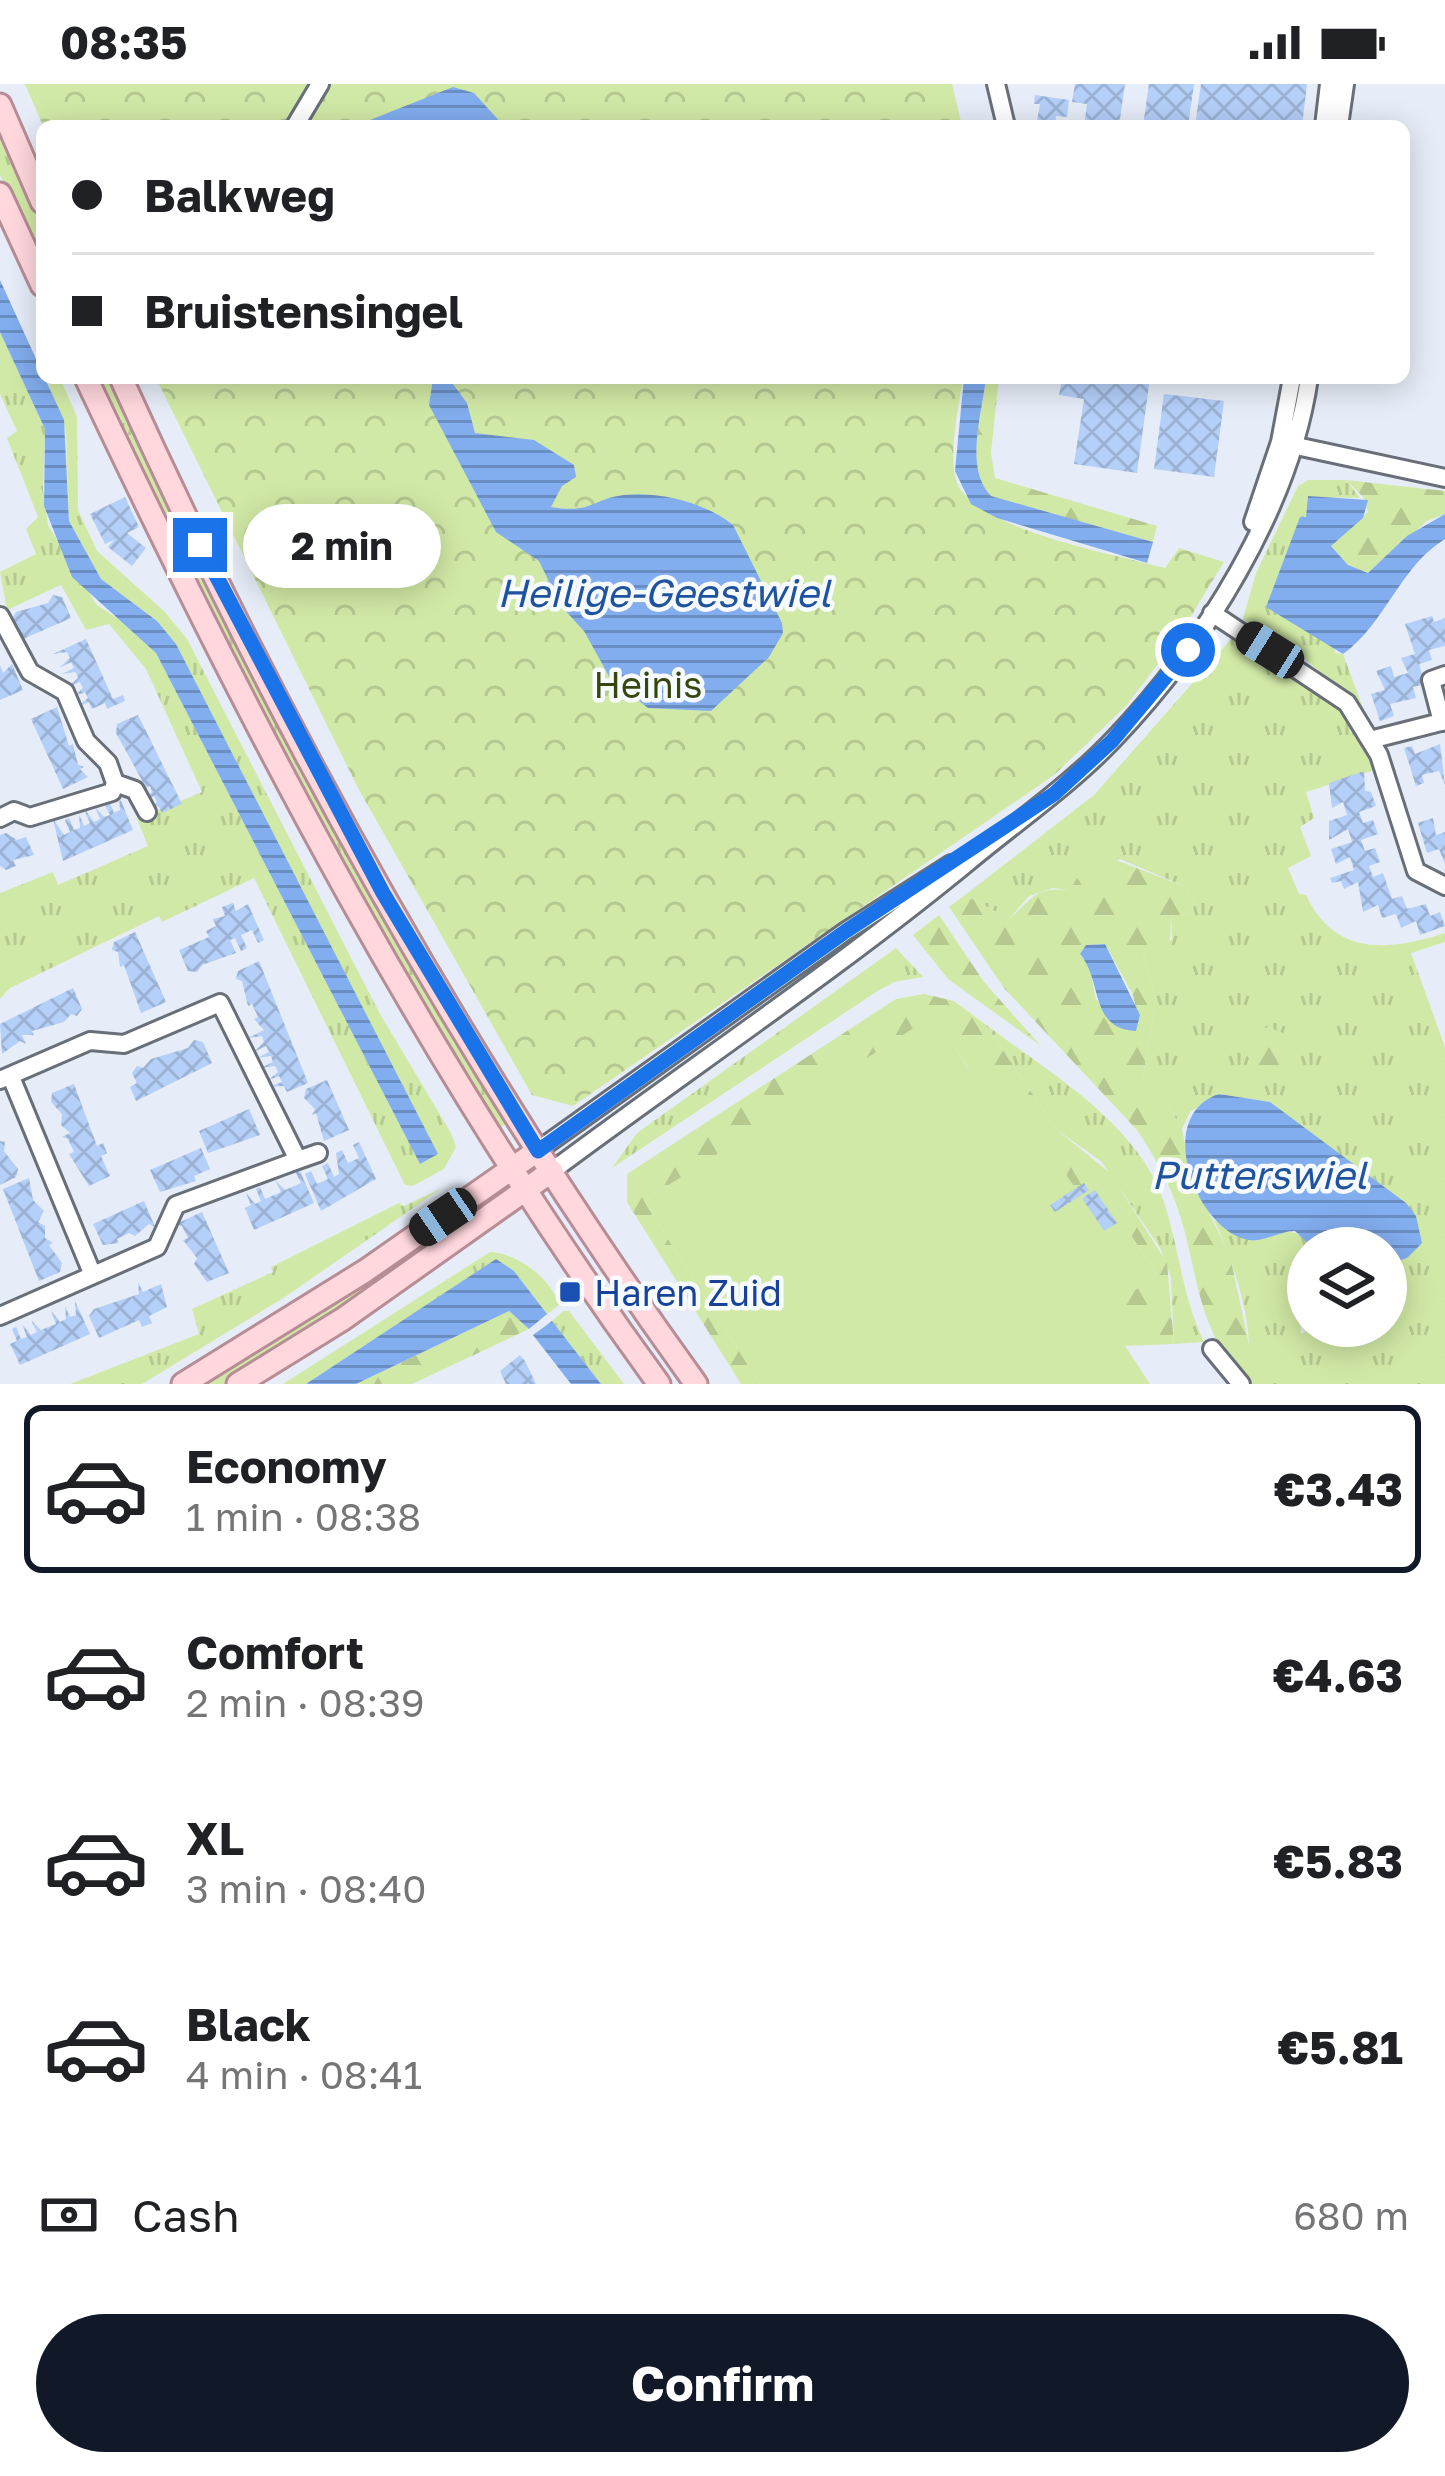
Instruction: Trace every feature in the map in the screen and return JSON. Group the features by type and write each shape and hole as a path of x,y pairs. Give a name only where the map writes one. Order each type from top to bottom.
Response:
{"main road":[{"path":"0,105 36,188"},
{"path":"0,194 36,272"},
{"path":"89,384 343,889 509,1172 659,1384"},
{"path":"124,384 280,704 405,932 538,1151 696,1384"},
{"path":"184,1384 365,1271 538,1151"},
{"path":"238,1384 343,1319 552,1171"}],"street":[{"path":"299,120 320,84"},
{"path":"996,84 1005,120"},
{"path":"1325,120 1329,84"},
{"path":"1340,120 1345,84"},
{"path":"1288,444 1292,384"},
{"path":"552,1171 762,1021 1013,825 1112,741 1162,683 1212,613 1235,571 1288,444 1307,384"},
{"path":"1288,444 1445,478"},
{"path":"1212,613 1347,703 1370,740 1416,872 1445,886"},
{"path":"0,616 30,672 65,692 86,741 108,763 116,783 112,792 30,817 14,811 0,818"},
{"path":"1370,740 1444,722 1431,680 1445,675"},
{"path":"116,783 135,790 147,812"},
{"path":"538,1151 846,931 1013,825"},
{"path":"92,1273 5,1078 90,1041 124,1044 220,1003 298,1160"},
{"path":"0,1316 158,1247 176,1205 318,1154"},
{"path":"1212,1349 1241,1384"}],"green space":[{"path":"25,84 952,84 961,120 40,120"},
{"path":"0,125 36,207 36,253 0,175"},
{"path":"0,332 45,429 43,490 48,525 96,604 142,635 156,653 420,1164 437,1154 176,644 157,621 101,579 69,521 66,432 48,384 63,384 77,417 78,510 97,551 164,611 187,639 380,1014 451,1133 456,1147 444,1169 413,1186 405,1185 254,878 162,922 159,916 10,988 0,999 0,893 53,872 58,885 148,846 137,819 202,792 146,669 109,624 86,630 61,585 7,610 0,572 36,554 26,529 38,517 7,438 17,431 0,394"},
{"path":"97,384 115,384 509,1121 500,1128 381,941 199,594"},
{"name":"Heinis","path":"159,384 962,384 953,456 956,480 967,497 988,513 1048,538 1165,568 1179,548 1224,562 1177,639 1126,706 1054,775 573,1106 532,1095 358,788"},
{"path":"985,384 998,384 991,453 995,478 1157,526 1153,542 991,497 978,471"},
{"path":"1308,480 1346,480 1360,498 1308,497 1335,653 1343,654 1365,713 1304,658 1243,619 1256,573 1298,486"},
{"path":"1346,480 1445,491 1445,514 1427,521 1368,573 1348,565 1331,546 1368,512 1364,498"},
{"path":"1233,637 1345,715 1375,770 1306,792 1314,818 1300,827 1311,856 1288,868 1299,894 1306,895 1332,930 1348,939 1384,945 1445,933 1445,942 1411,953 1445,1047 1445,1384 1253,1384 1246,1379 1246,1319 1214,1220 1254,1241 1287,1233 1287,1347 1407,1347 1407,1227 1382,1227 1299,1126 1270,1102 1219,1094 1190,1112 1182,1129 1167,1104 1142,1082 1156,1002 1143,953 1172,940 1171,915 1190,913 1195,904 1186,887 1120,859 1070,890 1053,888 1029,896 1009,919 965,895 1094,795"},
{"path":"1113,859 1186,887 1195,904 1190,913 1171,916 1170,944 1143,953 1156,1002 1142,1082 1167,1104 1182,1129 1191,1175 1230,1256 1253,1363 1246,1379 1209,1323 1176,1204 1144,1140 1004,988 949,907 965,895 1009,919 1041,893 1070,890 1078,876","holes":["1105,944 1133,995 1139,1024 1096,1000 1089,965 1080,955 1086,945"]},
{"path":"939,915 984,982 1041,1046 948,979 913,935"},
{"path":"896,948 923,977 894,982 876,992 612,1168 637,1133"},
{"path":"924,994 954,1001 985,1024 1057,1130 1110,1173 1167,1263 1174,1344 1124,1346 1102,1312 1157,1275 1096,1182 1057,1207 986,1060 970,1070 934,1016 644,1201 760,1384 741,1384 627,1202 627,1174 896,999"},
{"path":"934,1015 969,1069 987,1059 1078,1192 1096,1182 1157,1275 1103,1312 1150,1384 760,1384 644,1201"},
{"path":"985,1024 1087,1100 1150,1171 1163,1199 1204,1342 1174,1344 1171,1278 1160,1248 1102,1162 1057,1130"},
{"path":"1268,1027 1313,1045 1277,1078 1241,1052 1245,1037"},
{"path":"442,1188 285,1297 142,1384 70,1384 199,1334 192,1309 273,1272 271,1267 399,1203 404,1206"},
{"path":"479,1203 482,1206 306,1334 225,1384 200,1384"},
{"path":"490,1252 532,1269 559,1305 547,1314 514,1271 496,1260 306,1384 283,1384"},
{"path":"509,1311 529,1329 412,1384 356,1384"},
{"path":"569,1311 624,1384 601,1384 552,1321"}],"water":[{"path":"453,87 474,93 499,120 370,120"},
{"path":"0,280 36,359 36,384 48,384 64,420 69,521 101,579 157,621 176,644 438,1154 420,1164 156,653 72,577 44,506 45,429 0,332"},
{"name":"Heilige-Geestwiel","path":"432,384 453,384 467,403 475,433 534,440 574,465 576,477 562,486 551,507 575,509 624,495 652,495 696,505 733,525 782,623 783,633 769,657 711,711 648,708 610,678 584,631 561,606 539,561 496,532 429,405"},
{"path":"963,384 985,384 976,456 991,496 1153,542 1147,563 997,518 971,504 955,471"},
{"path":"1308,496 1368,500 1363,518 1331,546 1348,565 1368,573 1407,536 1445,514 1445,539 1416,564 1371,627 1343,654 1266,607 1300,517 1306,517"},
{"path":"1105,944 1140,1015 1136,1031 1121,1028 1104,1013 1080,954 1086,945"},
{"name":"Putterswiel","path":"1219,1094 1270,1102 1406,1203 1416,1216 1422,1243 1407,1258 1407,1227 1287,1227 1287,1232 1254,1240 1230,1232 1213,1217 1189,1172 1188,1125 1199,1106"},
{"path":"496,1259 514,1271 547,1314 529,1329 509,1311 356,1384 306,1384"},
{"path":"552,1321 601,1384 571,1384 533,1335"}],"building":[{"path":"1075,84 1125,84 1120,120 1085,120 1087,104 1072,102"},
{"path":"1149,84 1194,84 1189,120 1144,120"},
{"path":"1201,84 1307,84 1303,120 1196,120"},
{"path":"1035,95 1069,100 1067,117 1037,120 1040,104 1034,104"},
{"path":"1061,384 1149,384 1137,473 1074,464 1084,399 1059,395"},
{"path":"1164,394 1224,401 1214,477 1154,469"},
{"path":"125,497 139,527 127,533 146,548 132,566 108,547 114,540 105,544 90,514"},
{"path":"53,595 62,597 71,618 21,640 12,619 16,612 48,603"},
{"path":"1432,616 1434,622 1445,618 1445,646 1429,650 1432,660 1419,664 1425,684 1413,687 1416,698 1390,704 1394,716 1380,721 1371,694 1385,690 1376,671 1391,666 1394,677 1408,673 1401,658 1415,654 1405,624"},
{"path":"86,639 113,699 123,695 125,701 107,709 105,703 92,709 89,702 77,707 88,698 85,692 73,697 83,688 80,682 68,687 78,678 76,672 62,674 74,668 71,662 59,668 70,658 67,652 53,654"},
{"path":"12,664 23,690 0,700 0,665 3,673"},
{"path":"57,707 69,746 73,744 78,765 88,777 63,789 31,719"},
{"path":"138,715 182,804 162,813 158,806 147,811 157,802 154,796 142,801 152,792 150,786 138,791 144,784 116,733 117,724"},
{"path":"1440,744 1445,785 1439,771 1422,775 1424,783 1416,786 1404,748 1412,746 1415,754"},
{"path":"1364,771 1365,791 1371,792 1376,806 1359,812 1363,823 1373,820 1378,834 1361,840 1365,851 1375,848 1380,862 1369,866 1373,877 1383,873 1392,899 1402,896 1407,909 1426,904 1430,916 1440,912 1445,926 1420,935 1416,921 1401,928 1396,914 1382,918 1378,905 1363,912 1358,882 1344,889 1341,881 1332,883 1330,878 1354,870 1350,857 1336,864 1331,849 1352,842 1348,829 1329,840 1329,821 1347,815 1343,802 1332,808 1329,783"},
{"path":"119,796 133,830 63,861 53,819 64,835 70,832 65,820 69,818 74,830 80,828 79,814 84,826 90,823 82,805 94,822 100,819 95,807 104,817 110,815 104,803 109,801 114,813 120,810"},
{"path":"1433,818 1436,835 1445,832 1445,864 1439,849 1427,853 1418,823"},
{"path":"6,833 17,840 26,837 34,855 13,860 16,866 6,870 0,866 0,835"},
{"path":"233,903 236,911 248,904 264,940 258,943 252,930 241,935 247,948 241,951 235,938 230,940 236,953 202,965 197,972 188,971 179,950 209,937 206,931 216,926 213,919 225,916 222,907"},
{"path":"135,932 166,1002 141,1013 124,965 120,967 118,952 112,950 114,942"},
{"path":"259,961 308,1083 287,1092 284,1086 269,1087 282,1082 279,1076 267,1081 278,1072 275,1066 261,1068 273,1062 271,1056 257,1058 269,1052 266,1046 254,1052 264,1042 262,1036 248,1038 264,1030 254,1019 258,1017 252,1004 248,1006 242,981 236,979 238,971"},
{"path":"73,988 82,1009 77,1016 71,1014 64,1022 32,1031 34,1035 22,1035 26,1044 20,1041 2,1054 0,1024"},
{"path":"194,1040 203,1042 212,1063 136,1101 130,1087 137,1083 132,1073 137,1066 143,1068 151,1059 188,1048"},
{"path":"327,1080 349,1130 324,1141 316,1113 312,1115 315,1109 304,1098 306,1089"},
{"path":"74,1084 97,1146 103,1143 107,1153 101,1156 110,1176 89,1186 69,1154 74,1152 68,1139 62,1137 70,1133 61,1125 62,1114 51,1102 52,1093"},
{"path":"249,1109 260,1135 208,1153 199,1131"},
{"path":"0,1141 5,1142 4,1151 18,1169 16,1177 0,1185"},
{"path":"359,1142 376,1179 321,1211 305,1174 311,1171 317,1184 328,1179 322,1166 328,1163 334,1177 339,1174 336,1153 342,1150 348,1163 359,1158 353,1145"},
{"path":"201,1148 210,1169 194,1176 196,1181 160,1192 150,1170"},
{"path":"299,1169 314,1203 254,1230 245,1208 251,1205 246,1193 255,1204 261,1201 256,1189 260,1187 265,1199 281,1192 275,1180 285,1190 301,1183 295,1171"},
{"path":"29,1178 33,1200 44,1211 38,1222 45,1226 45,1238 53,1243 49,1245 62,1263 60,1272 39,1281 3,1189"},
{"path":"1084,1183 1089,1190 1055,1212 1050,1205"},
{"path":"1095,1190 1117,1223 1104,1231 1082,1198"},
{"path":"144,1201 155,1227 149,1224 135,1236 129,1233 117,1239 119,1243 103,1245 93,1224"},
{"path":"202,1212 229,1273 207,1282 183,1240 188,1238 182,1226 176,1224"},
{"path":"138,1282 143,1292 161,1284 167,1307 149,1316 152,1323 142,1327 139,1320 99,1338 89,1316 94,1309 139,1294"},
{"path":"75,1301 90,1334 20,1365 10,1344 17,1341 12,1329 16,1327 21,1339 27,1337 22,1324 31,1335 37,1332 31,1320 41,1330 56,1324 51,1311 60,1322 66,1319 65,1306 70,1317 76,1315"},
{"path":"520,1355 536,1384 506,1384 500,1371"}],"place":[{"name":"Haren Zuid","path":"570,1292"}],"route":[{"path":"200,545 383,893 538,1151 846,931 1054,794 1112,741 1188,650"}]}
